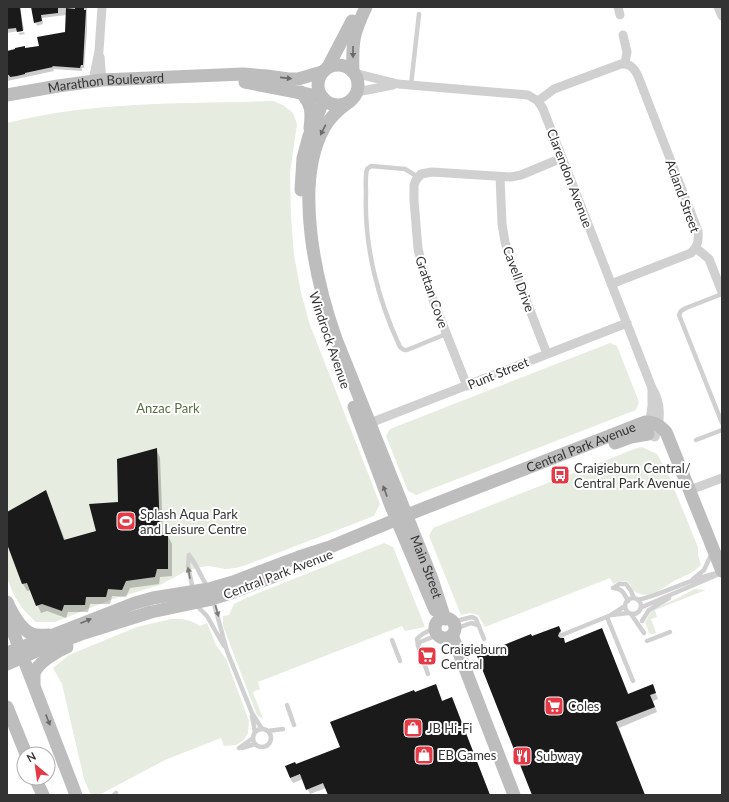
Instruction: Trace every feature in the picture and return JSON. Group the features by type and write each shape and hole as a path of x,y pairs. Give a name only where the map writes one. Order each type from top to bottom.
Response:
{"street":[{"path":"97,80 102,7"},
{"path":"358,7 325,70 319,78 319,91 323,98 336,105 342,104 353,97 398,84"},
{"path":"353,97 358,85 354,72 353,40 355,31 366,7"},
{"path":"718,7 722,16"},
{"path":"325,70 335,65 342,65 354,72 398,84 528,94 538,101 554,89 616,65 625,63 626,52 623,35"},
{"name":"Acland Street","path":"611,284 688,254 696,248 699,239 698,231 636,72 631,66 625,63"},
{"name":"Marathon Boulevard","path":"7,95 97,80 243,74 298,79 325,70"},
{"name":"Marathon Boulevard","path":"206,76 261,84 323,98"},
{"path":"301,92 308,100 310,105 311,112 309,136"},
{"name":"Windrock Avenue","path":"353,97 332,116 324,128 316,146 310,178 310,218 317,272 327,314 366,425 403,521"},
{"name":"Windrock Avenue","path":"323,98 309,136 303,158 301,176 301,220 313,295 323,328 366,425"},
{"name":"Clarendon Avenue","path":"538,101 543,109 652,388 653,429"},
{"path":"418,177 426,172 432,172 511,177 521,175 562,158"},
{"name":"Grattan Cove","path":"418,177 414,185 418,249 428,287 467,386"},
{"name":"Cavell Drive","path":"500,177 502,224 510,261 547,354"},
{"path":"696,248 709,259 722,293"},
{"name":"Punt Street","path":"366,425 627,323"},
{"path":"653,429 666,432 722,572"},
{"name":"Central Park Avenue","path":"7,664 21,652 50,635 119,608 153,598 193,597 231,593 403,521 653,429"},
{"path":"690,490 722,478"},
{"name":"Main Street","path":"403,521 445,628 514,795"},
{"name":"Central Park Avenue","path":"7,653 21,652 121,622 193,597"},
{"path":"7,602 11,611 27,631 36,635 50,635"},
{"path":"7,616 76,795"},
{"path":"34,684 36,671 51,655 121,622"},
{"name":"Main Street","path":"445,628 507,795"},
{"path":"7,707 22,746"},
{"path":"7,723 19,746"}],"lane":[{"path":"411,85 419,14"},
{"path":"418,177 405,169 371,166 367,169 366,216 370,255 379,292 400,347 407,350 446,334"},
{"path":"722,293 686,308 681,311 679,315 722,424"},
{"path":"696,440 722,430"},
{"path":"687,583 704,570 713,549"},
{"path":"227,651 207,616 198,606 193,597 188,566 189,555 193,559 211,594 227,651 252,713 262,729 268,731 283,729 271,738 267,745 261,747 256,744 253,738"},
{"path":"609,616 627,603 636,599 650,597 706,575 722,572"},
{"path":"562,634 609,616 630,613 636,614 641,609 708,580 722,572"},
{"path":"618,584 626,584 636,599 640,602 644,633 630,613 627,603 623,590 613,588 618,584"},
{"path":"642,621 649,610 685,589"},
{"path":"119,608 171,601"},
{"path":"609,616 633,681"},
{"path":"418,646 420,642 445,628 472,617 476,619 484,639"},
{"path":"428,674 418,646 417,639 420,635 428,631 471,623 478,626"},
{"path":"647,641 670,632"},
{"path":"392,640 400,661"},
{"path":"286,705 294,725"},
{"path":"252,713 255,732 253,738 239,748 256,744"},
{"path":"255,732 262,729"},
{"path":"268,731 271,738"}],"green space":[{"name":"Anzac Park","path":"273,101 283,105 293,113 297,124 290,173 291,217 294,255 301,293 310,325 380,504 374,516 246,565 225,569 209,566 200,567 186,571 160,585 113,599 55,622 36,622 25,612 18,602 7,578 7,123 39,116 105,107 172,103"},
{"path":"610,343 617,346 639,402 636,410 416,495 408,491 386,436 390,429"},
{"path":"642,447 657,454 668,474 698,547 698,555 701,565 698,568 658,591 645,595 635,592 628,582 620,581 613,584 610,578 485,627 478,615 470,613 461,615 429,536 433,528"},
{"path":"384,543 393,547 425,627 405,631 402,626 258,682 260,689 253,692 263,719 257,715 223,626 223,616 229,615 234,604 246,598"},
{"path":"694,589 706,590 655,610 657,617 651,619 656,633 649,633 645,622 653,609"},
{"path":"171,619 186,620 200,626 207,623 216,645 226,659 249,721 248,733 243,741 236,745 224,746 221,738 165,760 99,795 91,795 84,779 62,684 53,668 69,655 137,627"}],"building":[{"path":"7,7 20,7 23,31 17,32 16,28 7,29"},
{"path":"31,7 58,7 58,13 41,15 42,21 34,23"},
{"path":"75,7 84,7 84,10 86,10 83,65 81,65 80,68 52,66 53,67 17,76 10,77 7,75 7,51 25,46 25,48 39,46 37,37 65,32 66,8 75,9"},
{"name":"Splash Aqua Park and Leisure Centre","path":"157,448 160,535 168,535 168,569 157,569 155,577 126,581 122,590 108,589 106,597 86,597 85,605 64,605 62,611 42,604 36,606 27,583 22,584 7,544 7,512 46,490 64,540 96,531 89,504 118,502 117,459"},
{"path":"559,626 561,631 558,636 560,638 564,638 565,643 602,628 628,694 653,684 656,693 650,695 655,707 616,722 645,795 532,795 477,656 531,634 532,636"},
{"path":"436,684 442,701 452,697 490,795 328,795 323,783 306,790 300,774 290,778 285,766 295,762 296,764 340,747 330,722 414,690 415,692"}],"place":[{"name":"Craigieburn Central/ Central Park Avenue","path":"560,475"},
{"name":"Splash Aqua Park and Leisure Centre","path":"126,521"},
{"name":"Craigieburn Central","path":"427,656"},
{"name":"Coles","path":"554,706"},
{"name":"JB Hi-Fi","path":"413,728"},
{"name":"EB Games","path":"424,755"},
{"name":"Subway","path":"522,756"}]}
